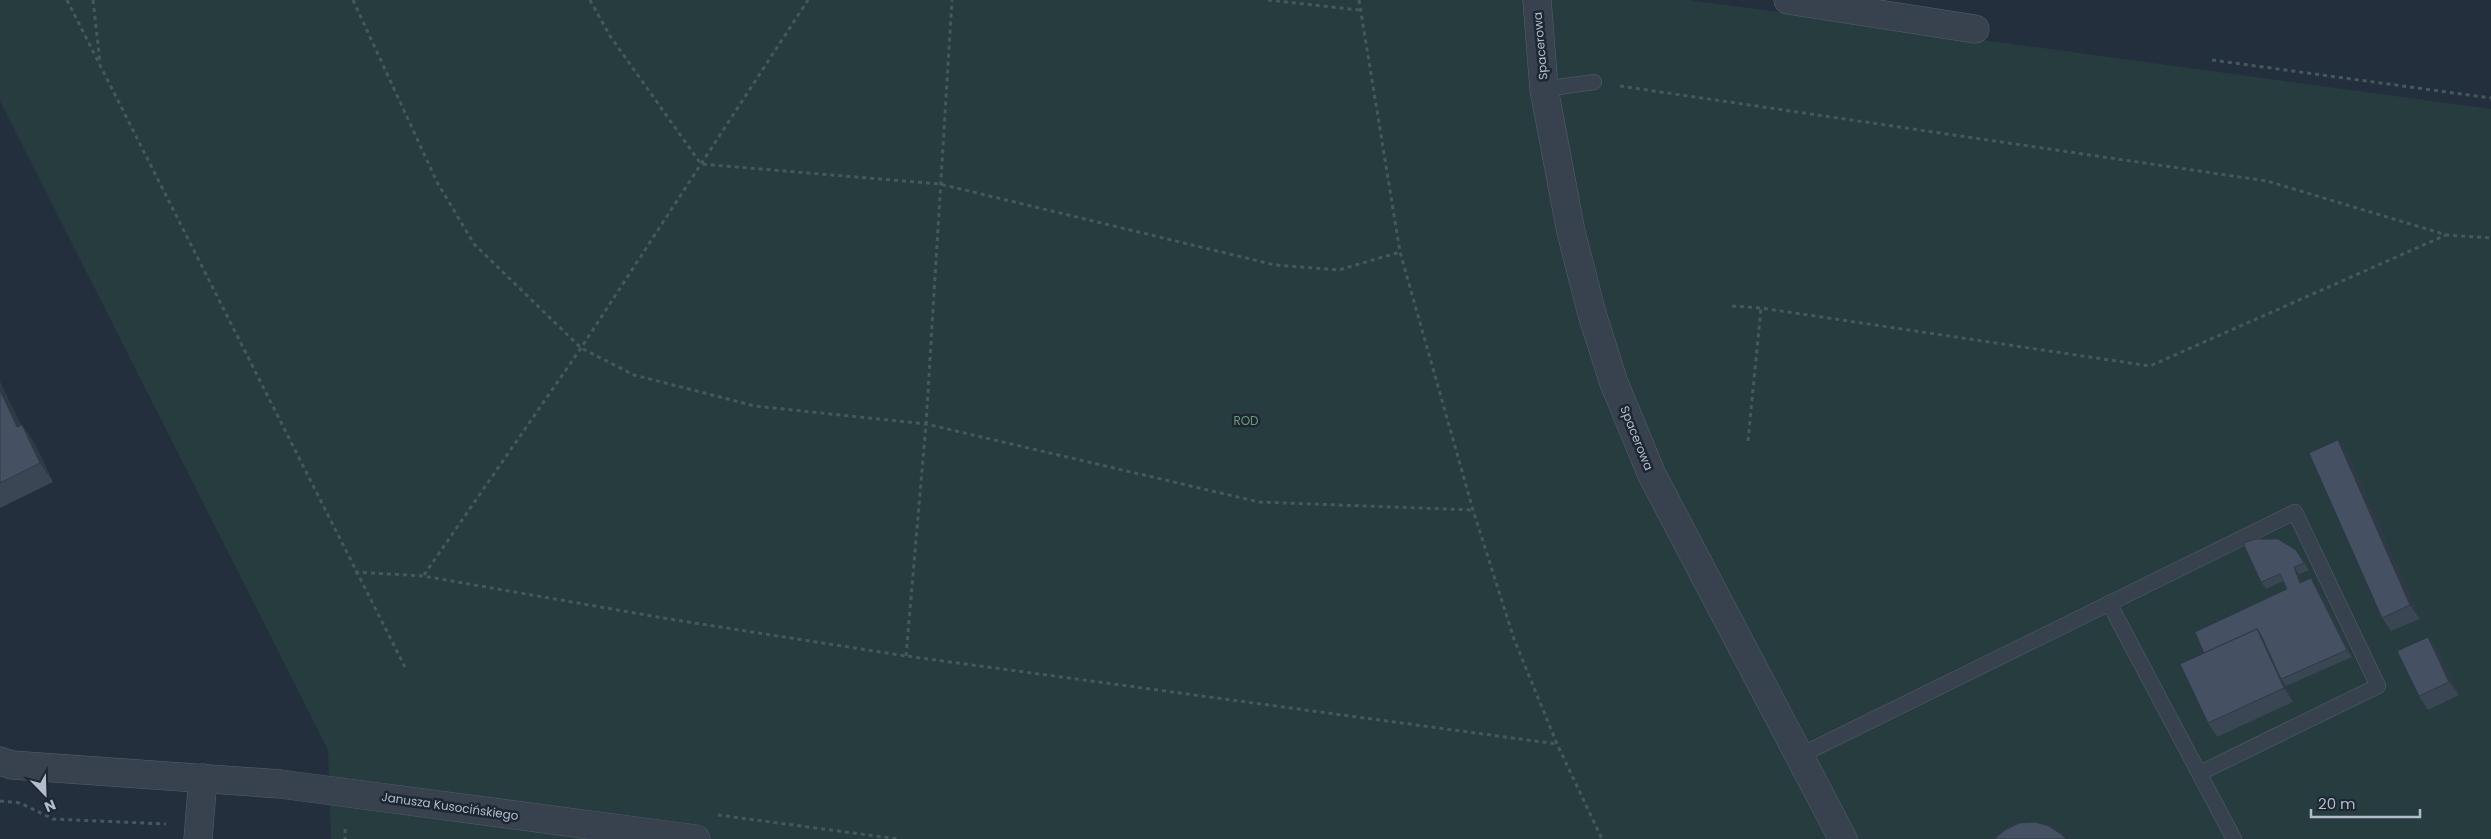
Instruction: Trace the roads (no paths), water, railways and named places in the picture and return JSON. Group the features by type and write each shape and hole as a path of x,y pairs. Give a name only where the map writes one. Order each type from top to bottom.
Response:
{"street":[{"name":"Spacerowa","path":"1537,0 1544,89 1571,232 1592,314 1614,382 1652,476 1843,839"},
{"path":"1788,0 1975,29"},
{"name":"Janusza Kusocińskiego","path":"4,764 203,778 359,793 696,839"},
{"path":"198,832 203,778"}],"lane":[{"path":"1544,89 1594,82"},
{"path":"1799,756 2295,512 2378,686 2200,772"},
{"path":"2109,603 2234,839"}],"park label":[{"name":"ROD","path":"1246,420"}]}
